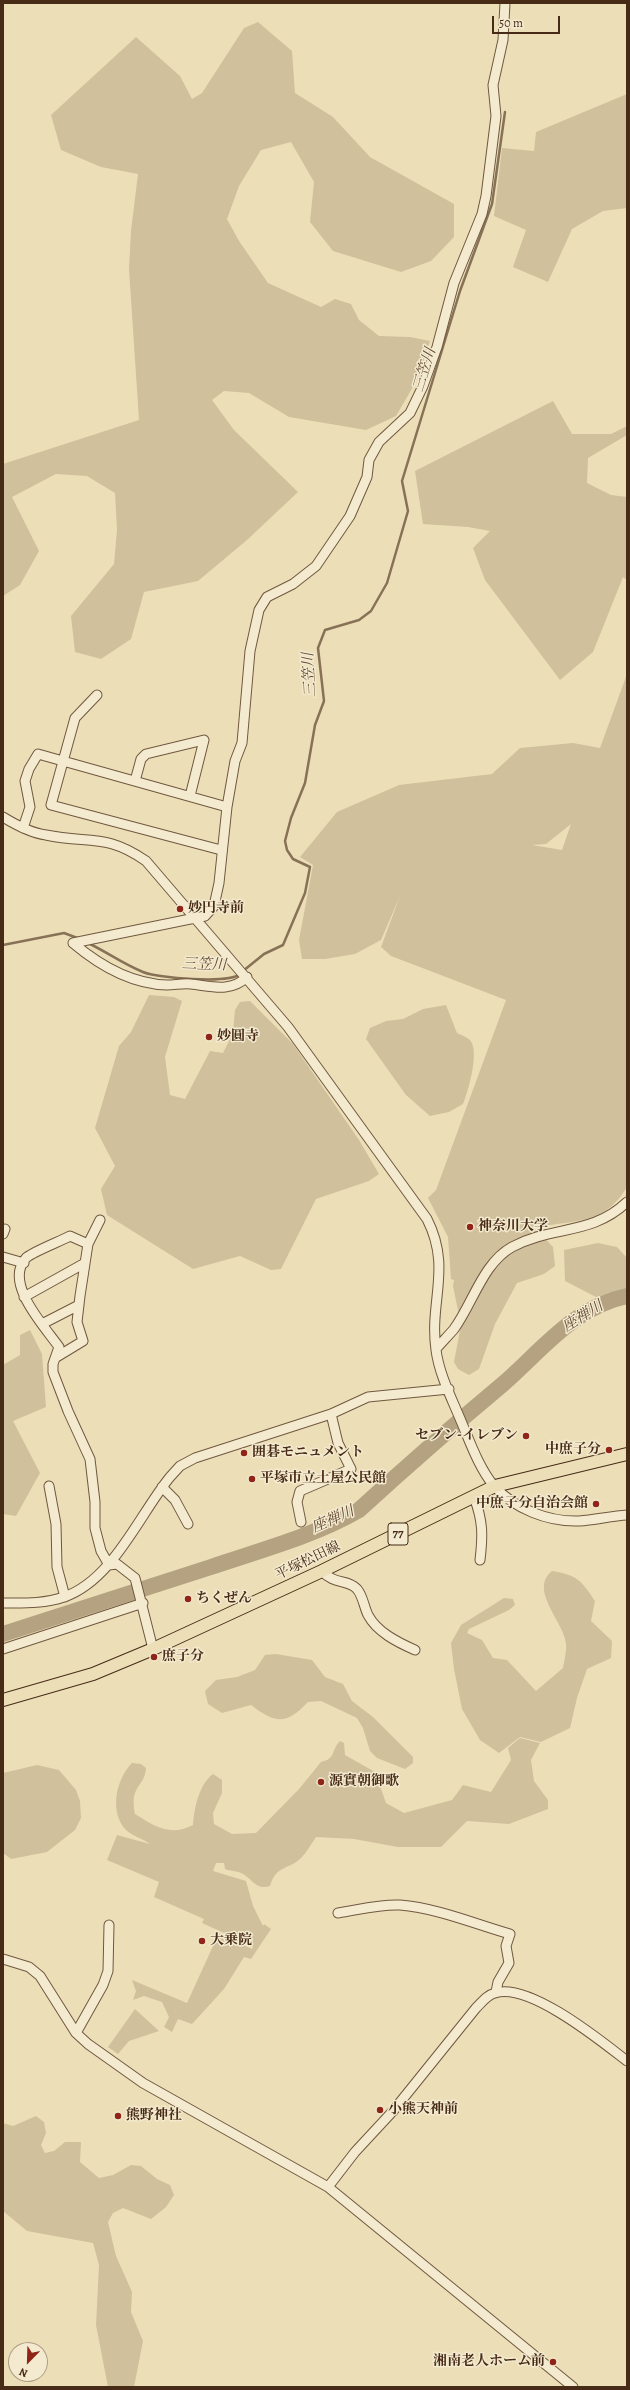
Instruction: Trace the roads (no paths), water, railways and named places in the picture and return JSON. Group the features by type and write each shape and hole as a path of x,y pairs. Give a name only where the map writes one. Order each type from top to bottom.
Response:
{"main road":[{"name":"平塚松田線","path":"3,1700 93,1674 153,1649 322,1571 495,1486 627,1454"}],"street":[{"path":"246,977 229,987 220,988 191,984 168,985 144,982 117,972 87,955 73,943 205,916 214,906 219,883 221,850 227,806 235,761 242,743 250,651 261,605 267,597 293,584 316,566 339,533 357,501 367,477 369,460 379,442 410,414 423,386 437,347 454,283 482,214 486,196 497,109 493,85 503,40 505,3"},
{"path":"97,695 75,718 64,763 50,805 221,850"},
{"path":"135,781 141,759 146,754 204,740 190,796"},
{"path":"23,828 30,807 25,781 29,769 38,754 64,763 227,806"},
{"path":"3,817 23,828 44,835 112,842 130,850 146,861 292,1033 427,1219 436,1236 440,1269 436,1349 449,1389 465,1430 478,1458 495,1486 527,1511 542,1516 579,1521 627,1515"},
{"path":"436,1349 454,1328 497,1260 511,1248 549,1233 593,1225 615,1214 627,1202"},
{"path":"55,1358 83,1341 77,1322 79,1305 88,1244 100,1220"},
{"path":"88,1244 70,1236 27,1258 24,1263 20,1284 24,1297 59,1347 52,1364 68,1412 90,1459 95,1502 95,1528 101,1551 109,1565"},
{"path":"3,1257 24,1263"},
{"path":"24,1297 85,1263"},
{"path":"42,1324 79,1305"},
{"path":"3,1603 46,1602 65,1597 89,1582 109,1565 162,1487 180,1466 195,1458 331,1414 368,1397 449,1389"},
{"path":"302,1522 297,1502 300,1491 351,1469 338,1443 331,1414"},
{"path":"49,1486 56,1524 57,1567 65,1597"},
{"path":"162,1487 174,1500 188,1524"},
{"path":"474,1497 481,1516 483,1534 480,1560"},
{"path":"109,1565 117,1564 136,1581 153,1649"},
{"path":"322,1571 329,1579 351,1585 357,1589 368,1614 376,1626 402,1644 415,1650"},
{"path":"3,1649 142,1602"},
{"path":"338,1914 375,1906 400,1906 430,1911 510,1934 506,1946 509,1962 498,1982 496,1992"},
{"path":"76,2033 103,1985 108,1971 109,1925"},
{"path":"3,1959 30,1967 40,1976 76,2033 143,2083 328,2186 573,2387"},
{"path":"328,2186 355,2152 393,2111 476,2008 485,1998 496,1992 510,1992 529,1997 577,2024 627,2061"}],"waterway":[{"name":"三笠川","path":"243,971 264,954 283,945 305,893 310,867 293,859 287,850 285,841 291,818 305,783 315,725 324,701 318,648 325,630 359,620 371,611 387,583 408,511 402,481 460,291 492,204 505,112"},
{"name":"三笠川","path":"3,945 64,933 80,939"},
{"name":"三笠川","path":"88,943 143,972 151,974 193,979 222,979 240,974"},
{"name":"座禅川","path":"3,1634 287,1542 306,1535 359,1510 430,1446 503,1384 560,1331 591,1310 608,1302 627,1296"}],"place":[{"name":"妙円寺前","path":"180,909"},
{"name":"妙圓寺","path":"209,1037"},
{"name":"神奈川大学","path":"470,1227"},
{"name":"セブン-イレブン","path":"526,1436"},
{"name":"中庶子分","path":"609,1450"},
{"name":"囲碁モニュメント","path":"244,1453"},
{"name":"平塚市立土屋公民館","path":"252,1479"},
{"name":"中庶子分自治会館","path":"596,1504"},
{"name":"ちくぜん","path":"188,1599"},
{"name":"庶子分","path":"154,1657"},
{"name":"源實朝御歌","path":"321,1782"},
{"name":"大乗院","path":"202,1941"},
{"name":"小熊天神前","path":"380,2110"},
{"name":"熊野神社","path":"118,2116"},
{"name":"湘南老人ホーム前","path":"553,2362"}]}
